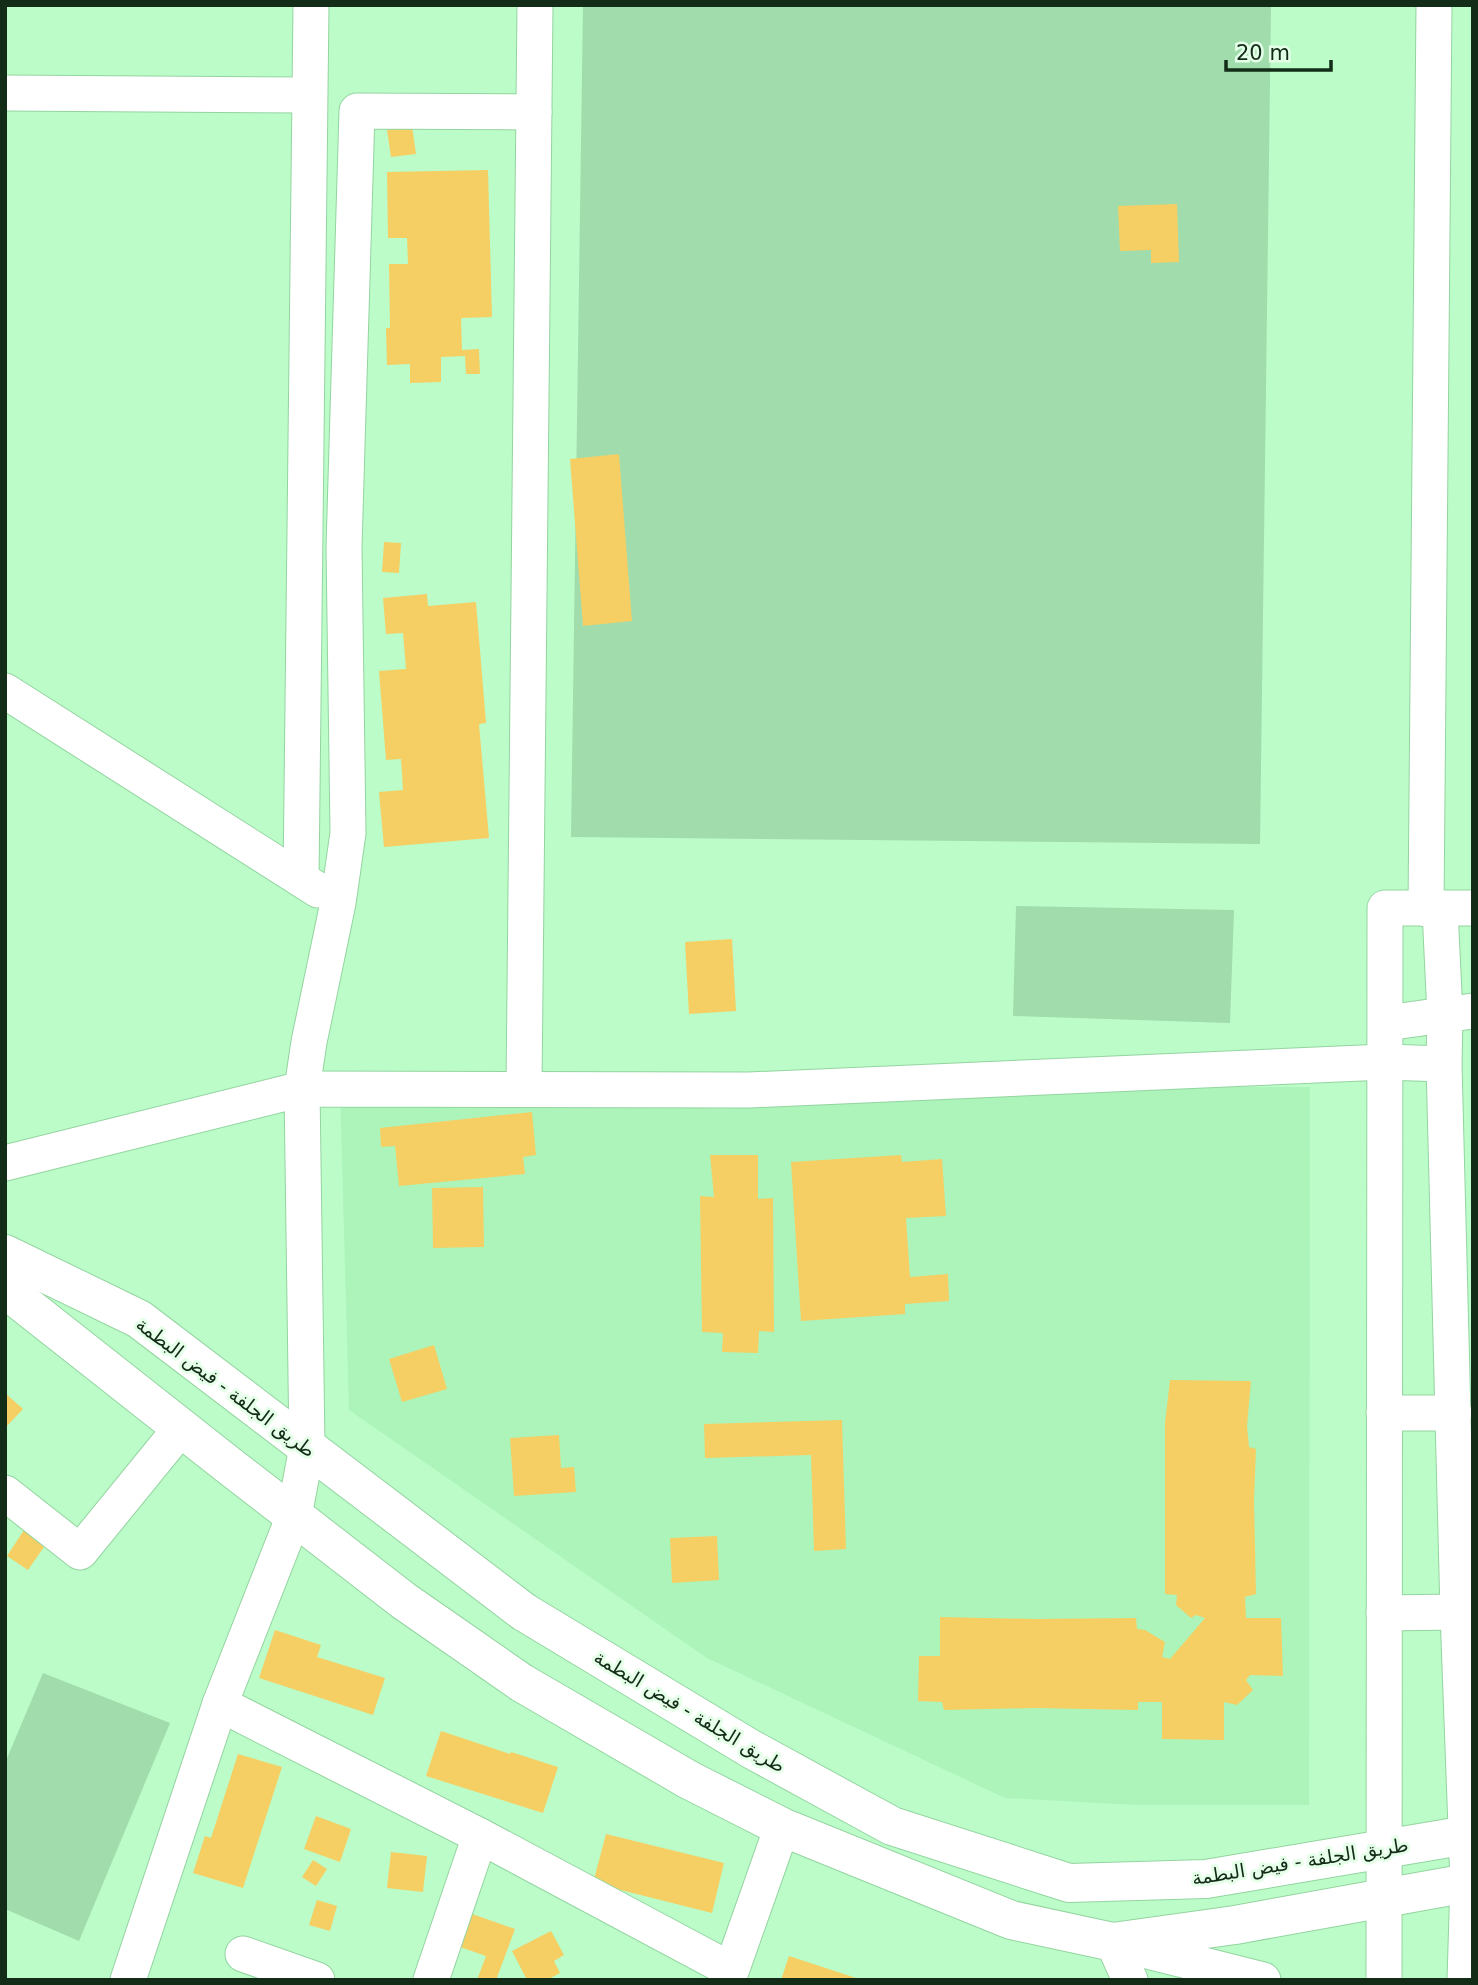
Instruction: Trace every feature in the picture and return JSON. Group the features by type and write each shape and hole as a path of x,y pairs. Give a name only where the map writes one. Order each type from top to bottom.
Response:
{"main road":[{"name":"طريق الجلفة - فيض البطمة","path":"5,1254 139,1319 524,1612 751,1749 892,1826 1069,1883 1206,1879 1469,1835"},
{"path":"5,1289 404,1601 522,1683 689,1780 782,1827 1011,1920 1113,1942 1235,1925 1470,1882"}],"street":[{"path":"302,879 310,5"},
{"path":"524,1088 535,5"},
{"path":"1434,5 1446,909 1459,1013 1444,1064 1458,1612 1469,1835 1470,1882 1465,1980"},
{"path":"5,93 309,95"},
{"path":"128,1980 220,1704 294,1516 307,1447 302,1089 338,903 348,833 344,547 357,111 534,112"},
{"path":"5,691 338,903"},
{"path":"1384,1980 1385,908 1446,909"},
{"path":"1386,1023 1459,1013"},
{"path":"5,1163 302,1089 749,1090 1385,1062 1444,1064"},
{"path":"1384,1413 1454,1413"},
{"path":"5,1493 80,1552 181,1427"},
{"path":"1384,1613 1458,1612"},
{"path":"220,1704 480,1836 729,1975 782,1827"},
{"path":"431,1980 480,1836"},
{"path":"1113,1942 1130,1980"},
{"path":"1113,1942 1263,1980"},
{"path":"243,1954 317,1980"}],"shaded area":[{"path":"583,5 1271,5 1260,844 571,837"},
{"path":"1016,906 1234,910 1230,1023 1013,1016"},
{"path":"1310,1087 1309,1805 1138,1805 1005,1798 707,1658 349,1410 340,1089"},
{"path":"43,1673 170,1723 79,1941 5,1909 5,1763"}],"building":[{"path":"412,126 416,154 391,157 387,130"},
{"path":"488,170 492,317 461,318 462,350 479,349 480,374 466,374 465,356 441,357 441,382 410,383 410,364 387,365 386,328 390,328 389,264 408,264 407,238 388,238 387,172"},
{"path":"1177,204 1179,262 1151,263 1151,250 1120,251 1118,206"},
{"path":"619,454 632,621 583,626 570,459"},
{"path":"384,542 401,543 399,573 382,572"},
{"path":"427,594 428,606 476,602 486,723 479,724 489,838 384,847 379,792 403,790 401,759 386,760 379,671 406,669 403,633 386,634 383,598"},
{"path":"732,939 736,1011 689,1014 685,942"},
{"path":"532,1112 536,1155 523,1157 525,1174 399,1186 395,1146 381,1147 380,1128"},
{"path":"710,1155 758,1155 758,1199 773,1198 774,1332 759,1331 758,1353 722,1352 723,1333 702,1332 700,1196 714,1197"},
{"path":"901,1155 902,1162 942,1159 946,1216 906,1218 910,1277 948,1274 949,1301 905,1304 905,1314 801,1321 791,1162"},
{"path":"483,1187 484,1247 433,1248 432,1188"},
{"path":"434,1345 447,1389 402,1402 389,1359"},
{"path":"1170,1380 1251,1381 1247,1426 1249,1447 1256,1449 1256,1594 1245,1597 1246,1618 1281,1618 1283,1676 1250,1675 1246,1680 1253,1690 1237,1705 1224,1702 1224,1740 1162,1739 1162,1702 1138,1702 1138,1710 944,1710 942,1702 918,1701 919,1656 940,1656 940,1617 1136,1618 1137,1629 1145,1630 1165,1642 1162,1657 1170,1659 1205,1618 1196,1615 1191,1618 1176,1605 1177,1595 1165,1594 1165,1423"},
{"path":"5,1393 23,1409 5,1428"},
{"path":"842,1420 846,1549 814,1551 811,1455 705,1458 704,1424"},
{"path":"559,1435 561,1468 574,1467 576,1492 514,1496 510,1438"},
{"path":"24,1530 46,1544 28,1570 7,1556"},
{"path":"717,1536 719,1580 672,1583 670,1538"},
{"path":"275,1630 321,1645 317,1657 385,1678 373,1715 259,1678"},
{"path":"441,1731 558,1767 543,1813 426,1776"},
{"path":"238,1754 282,1767 243,1888 193,1873 205,1836 211,1838"},
{"path":"316,1816 351,1829 340,1862 304,1849"},
{"path":"606,1834 724,1863 712,1913 593,1883"},
{"path":"391,1852 427,1856 423,1892 387,1888"},
{"path":"313,1860 327,1869 316,1886 302,1877"},
{"path":"317,1900 337,1906 330,1931 309,1925"},
{"path":"472,1914 515,1929 496,1980 477,1980 486,1956 460,1947"},
{"path":"551,1931 564,1955 554,1961 560,1973 547,1980 527,1980 512,1951"},
{"path":"789,1956 859,1979 859,1980 781,1980"}]}
